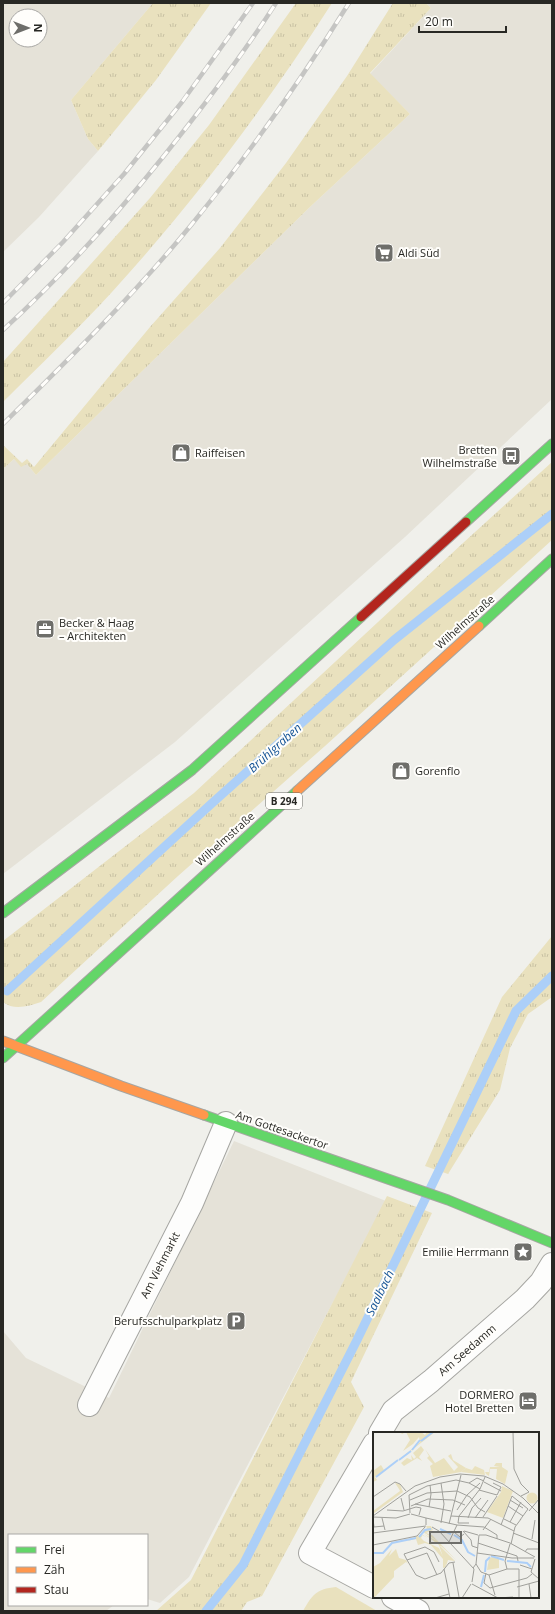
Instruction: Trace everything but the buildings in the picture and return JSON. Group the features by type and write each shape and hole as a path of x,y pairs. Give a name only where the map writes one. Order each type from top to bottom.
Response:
{"main road":[{"path":"3,913 192,770 552,444"},
{"name":"Wilhelmstraße","path":"3,1058 552,558"},
{"name":"Am Gottesackertor","path":"3,1040 122,1086 448,1200 552,1243"}],"street":[{"name":"Am Viehmarkt","path":"89,1405 192,1203 226,1123"},
{"name":"Am Seedamm","path":"381,1432 393,1411 431,1381 525,1299 542,1282 552,1264"},
{"path":"373,1446 310,1553 373,1586"},
{"path":"394,1598 418,1611"}],"shaded area":[{"path":"3,3 153,3 71,100 88,139 98,151 39,217 3,252"},
{"path":"426,3 552,3 552,399 405,537 175,742 3,874 3,469 14,459 21,466 27,464 36,475 310,207 410,114 370,74 431,8"},
{"path":"234,1141 386,1201 189,1577 160,1603 148,1599 148,1534 8,1534 8,1606 113,1606 106,1611 3,1611 3,1331 26,1358 109,1398"}],"green space":[{"path":"153,3 211,3 156,80 98,151 88,139 71,100"},
{"path":"296,3 332,3 255,116 172,223 99,306 3,402 3,362 150,198 209,125"},
{"path":"393,3 426,3 431,8 370,73 410,114 310,207 36,475 27,464 21,467 14,459 3,469 3,445 22,463 27,459 34,467 150,327 220,248 286,163 347,76"},
{"path":"552,462 552,540 325,746 178,876 41,1002 17,1007 7,1005 3,1002 3,941 194,793"},
{"path":"552,936 552,997 528,1014 510,1048 500,1090 448,1174 425,1166 502,997"},
{"path":"387,1196 432,1213 351,1382 364,1407 262,1596 247,1602 241,1611 156,1611 191,1580"},
{"path":"336,1587 377,1611 303,1611 312,1597 319,1591"}],"waterway":[{"name":"Brühlgraben","path":"7,991 210,805 394,640 552,514"},
{"name":"Saalbach","path":"206,1611 243,1565 357,1340 516,1011 552,976"}],"railway":[{"path":"3,303 63,242 124,174 182,102 253,3"},
{"path":"3,330 66,268 106,225 144,180 222,81 276,3"},
{"path":"3,424 124,302 192,224 234,171 274,116 349,3"}],"traffic: fast":[{"path":"466,522 552,444"},
{"path":"479,626 552,559"},
{"path":"3,913 192,770 361,617"},
{"path":"3,1058 297,791"},
{"path":"204,1115 448,1200 552,1243"}],"traffic: slow":[{"path":"297,791 479,626"},
{"path":"3,1041 121,1086 204,1115"}],"traffic: jam":[{"path":"361,617 466,522"}],"place":[{"name":"Aldi Süd","path":"384,253"},
{"name":"Raiffeisen","path":"181,453"},
{"name":"Bretten Wilhelmstraße","path":"511,456"},
{"name":"Becker & Haag – Architekten","path":"45,629"},
{"name":"Gorenflo","path":"401,771"},
{"name":"Emilie Herrmann","path":"523,1252"},
{"name":"Berufsschulparkplatz","path":"236,1321"},
{"name":"DORMERO Hotel Bretten","path":"528,1401"}]}
